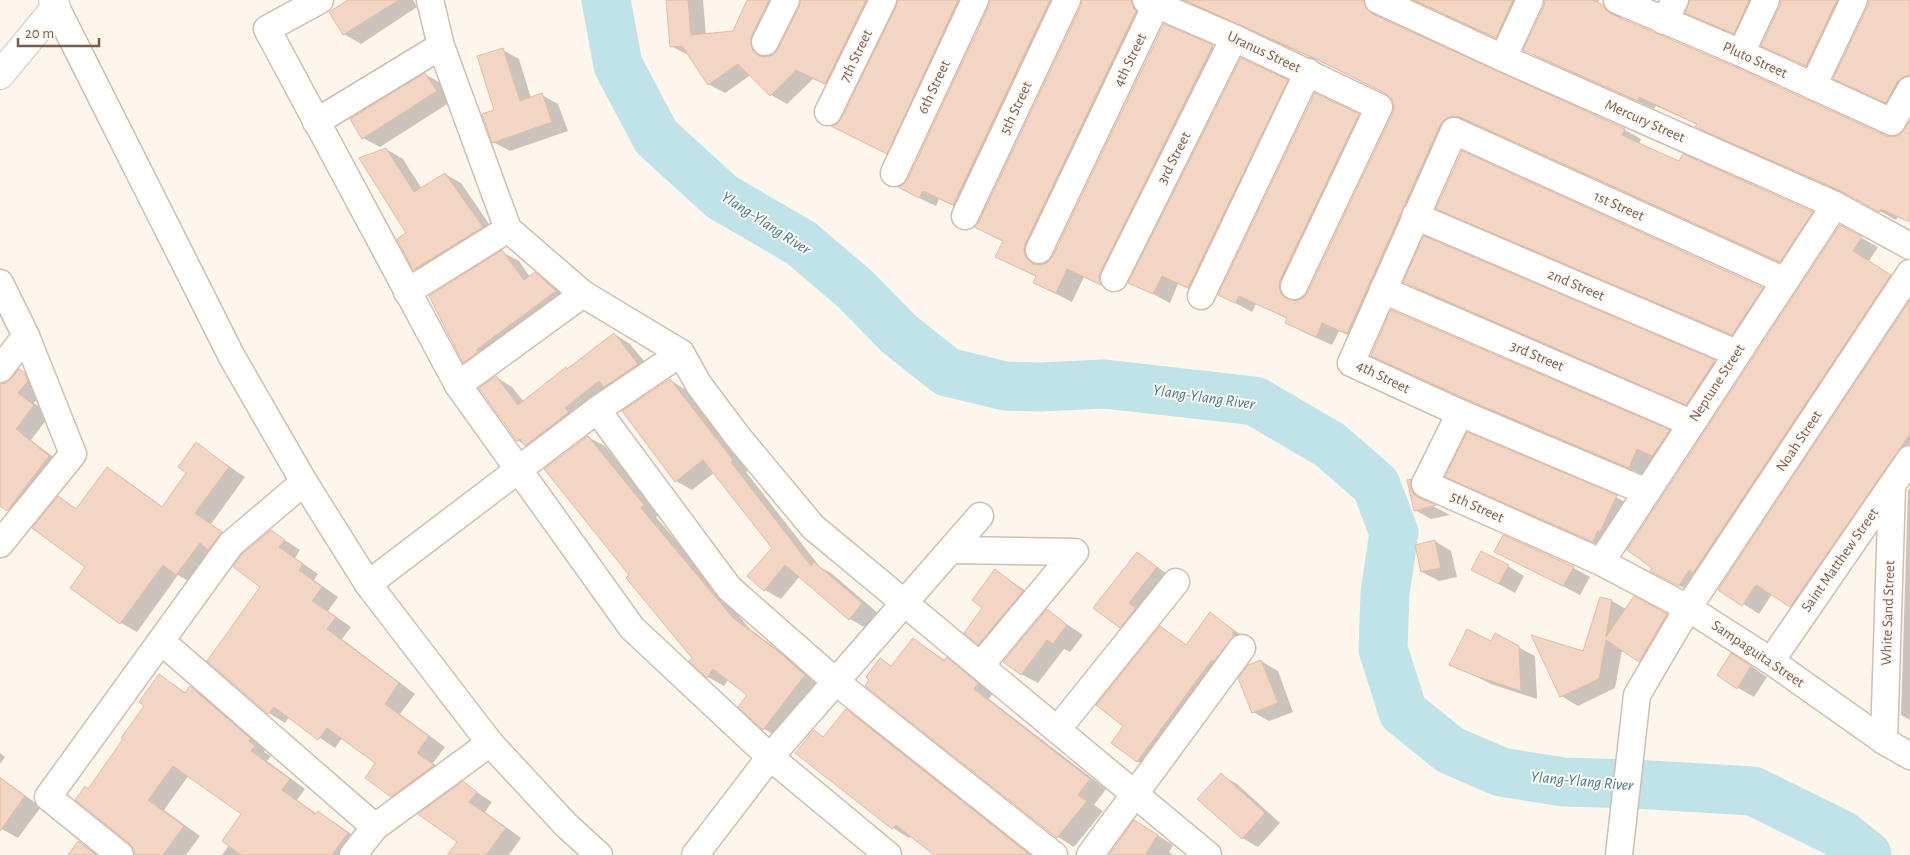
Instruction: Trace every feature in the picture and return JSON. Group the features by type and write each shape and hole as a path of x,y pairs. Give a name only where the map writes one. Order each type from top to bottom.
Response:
{"street":[{"path":"320,0 267,29 458,386 632,628 770,757 888,855"},
{"path":"430,0 441,46 508,229 583,294 681,353 699,385 738,437 813,526 1208,855"},
{"path":"765,42 786,0"},
{"name":"7th Street","path":"828,112 884,0"},
{"name":"6th Street","path":"894,173 975,0"},
{"name":"5th Street","path":"964,216 1067,0"},
{"name":"Mercury Street","path":"1378,0 1503,58 1835,205 1910,246"},
{"path":"1503,58 1530,0"},
{"name":"Pluto Street","path":"1617,0 1669,11 1741,53 1892,122 1910,90"},
{"path":"1741,53 1766,0"},
{"path":"1813,86 1854,0"},
{"name":"Uranus Street","path":"1151,2 1308,72 1380,108 1294,286"},
{"name":"4th Street","path":"1039,250 1151,2"},
{"path":"0,75 54,4 232,357 304,482 368,584 490,743 566,825 599,855"},
{"name":"3rd Street","path":"1114,278 1234,38"},
{"path":"316,122 441,46"},
{"path":"1200,296 1308,72"},
{"name":"4th Street","path":"1454,130 1351,364 1460,413 1647,492"},
{"name":"1st Street","path":"1454,130 1785,281"},
{"name":"Neptune Street","path":"1601,562 1736,353 1835,205"},
{"name":"2nd Street","path":"1415,216 1736,353"},
{"path":"407,292 508,229"},
{"name":"Noah Street","path":"1619,855 1637,694 1688,608 1910,273"},
{"path":"0,283 26,336 73,454 0,544"},
{"name":"3rd Street","path":"1383,290 1691,423"},
{"path":"458,386 583,294"},
{"path":"0,370 26,336"},
{"path":"368,584 597,410 681,353"},
{"path":"597,410 729,588 836,682 1054,855"},
{"name":"5th Street","path":"1460,413 1426,484 1601,562"},
{"name":"Saint Matthew Street","path":"1771,661 1910,459"},
{"path":"120,855 48,797 231,544 304,482"},
{"name":"White Sand Street","path":"1884,741 1892,486"},
{"path":"695,855 770,757 980,516"},
{"path":"951,550 1075,552 980,666"},
{"name":"Sampaguita Street","path":"1601,562 1688,608 1771,661 1884,741 1910,756"},
{"path":"1057,730 1176,582"},
{"path":"161,641 376,827"},
{"path":"1090,855 1242,648"},
{"path":"353,855 376,827 490,743"}],"building":[{"path":"348,0 399,0 343,35 329,12"},
{"path":"666,0 688,0 691,35 733,31 747,0 769,0 750,42 753,51 759,56 765,57 773,55 778,49 801,0 866,0 825,84 796,70 770,96 738,64 708,85 682,46 670,47"},
{"path":"898,0 958,0 887,154 831,126 837,124 841,119"},
{"path":"990,0 1050,0 953,205 923,191 919,198 898,187 903,185 908,179 989,6"},
{"path":"1082,0 1131,0 1136,11 1025,244 1026,258 1033,264 1041,265 1047,263 1053,256 1164,24 1213,45 1101,271 1099,278 1101,285 1067,269 1056,293 1033,283 1036,276 995,257 1003,241 974,227 979,222 1081,6"},
{"path":"1184,0 1363,0 1366,8 1372,14 1625,129 1622,135 1679,161 1683,154 1813,212 1780,262 1460,117 1452,116 1445,119 1440,125 1347,334 1322,323 1316,337 1285,323 1287,318 1239,296 1235,303 1218,295 1315,93 1359,114 1280,280 1279,288 1281,294 1287,299 1296,301 1303,298 1308,292 1393,113 1392,99 1385,93 1314,58"},
{"path":"1414,0 1513,0 1496,38"},
{"path":"1545,0 1592,0 1603,5 1611,14 1735,67 1886,136 1900,135 1910,121 1910,222 1881,209 1879,212 1841,191 1695,127 1697,124 1639,97 1638,101 1523,50 1544,6"},
{"path":"1690,0 1749,0 1734,34 1685,13"},
{"path":"1781,0 1837,0 1806,66 1761,46"},
{"path":"1869,0 1910,0 1910,75 1903,77 1897,82 1886,103 1833,79 1868,6"},
{"path":"503,48 520,101 542,93 552,122 492,143 482,114 494,110 477,56"},
{"path":"1241,58 1288,80 1188,288 1162,276 1153,294 1128,283"},
{"path":"425,73 437,91 362,139 350,119"},
{"path":"386,148 414,192 445,173 483,227 413,270 397,239 406,233 359,158"},
{"path":"1462,151 1763,288 1732,335 1436,209"},
{"path":"1840,225 1862,237 1853,251 1891,275 1693,573 1689,570 1679,586 1650,571 1652,568 1627,550"},
{"path":"1424,236 1715,360 1686,405 1403,282"},
{"path":"502,250 524,280 535,272 556,291 476,350 478,352 463,363 429,296"},
{"path":"1910,300 1910,434 1790,607 1756,585 1742,606 1718,590"},
{"path":"1391,310 1670,430 1652,456 1637,449 1629,468 1466,399 1371,356"},
{"path":"614,333 638,364 604,387 599,381 565,408 569,412 525,446 520,439 517,441 479,388 496,376 518,405 566,367 567,369"},
{"path":"19,369 25,373 28,381 18,393 34,405 16,429 49,456 7,511 0,506 0,384 6,383"},
{"path":"670,379 733,460 731,462 811,566 814,562 862,603 849,620 785,565 764,591 747,576 772,548 703,460 675,482 622,411"},
{"path":"1467,432 1617,495 1600,532 1598,530 1593,542 1445,477"},
{"path":"588,436 644,505 641,508 733,618 778,651 805,675 763,730 738,707 747,695 713,669 707,678 689,661 692,658 626,578 629,575 544,469"},
{"path":"196,442 229,467 195,513 222,532 208,550 200,543 176,575 163,565 120,624 70,588 85,567 32,528 58,496 76,509 107,467 162,507 186,473 178,467"},
{"path":"1411,479 1410,486 1413,493 1419,498 1436,505 1414,511 1407,480"},
{"path":"271,530 285,540 279,547 303,564 299,570 322,587 312,601 336,617 327,629 399,683 385,704 429,736 417,753 434,765 391,797 365,778 375,763 327,728 318,740 274,707 268,714 207,661 260,587 233,567 242,554"},
{"path":"1503,535 1574,567 1563,586 1494,552"},
{"path":"1435,540 1441,568 1421,572 1415,545"},
{"path":"1481,551 1509,565 1499,584 1471,570"},
{"path":"1137,552 1157,567 1129,603 1136,608 1120,628 1093,608"},
{"path":"995,569 1023,591 978,645 964,633 982,608 972,600"},
{"path":"1634,596 1667,614 1639,662 1606,640 1599,679 1560,697 1531,635 1583,651 1600,597 1612,600 1606,637"},
{"path":"1047,609 1067,625 1053,644 1047,640 1021,675 1003,662"},
{"path":"1210,612 1233,630 1233,637 1214,661 1211,661 1137,762 1111,743 1123,726 1096,705 1160,626 1186,645"},
{"path":"1467,629 1491,641 1495,633 1519,646 1521,691 1449,665"},
{"path":"913,638 944,661 947,657 978,683 974,689 1090,779 1078,795 1087,801 1057,838 865,686 869,680 866,677 880,658 891,666"},
{"path":"1731,653 1751,666 1737,689 1717,675"},
{"path":"1261,660 1278,703 1252,713 1238,678 1248,665"},
{"path":"159,674 185,693 190,686 251,739 249,741 255,746 251,751 290,779 282,790 315,814 318,811 348,833 332,855 241,855 222,841 241,814 173,766 148,800 184,826 163,855 135,855 134,849 129,843 75,800 85,786 88,789 123,739 121,738 144,706 139,702"},
{"path":"846,709 1030,855 934,855 896,825 892,829 795,753 814,730 823,737"},
{"path":"1221,773 1265,813 1242,839 1197,799"},
{"path":"0,778 25,796 0,831"},
{"path":"463,781 477,792 469,802 506,828 486,855 447,855 457,842 418,814"},
{"path":"1134,820 1158,835 1145,855 1109,855"},
{"path":"78,841 96,855 68,855"}],"waterway":[{"name":"Ylang-Ylang River","path":"606,0 618,65 656,137 722,197 801,243 855,289 899,334 947,372 1005,386 1040,387 1104,384 1255,401 1330,445 1376,485 1394,533 1385,593 1383,649 1403,712 1450,750 1501,772 1563,782 1753,791 1842,835 1867,855"}]}
